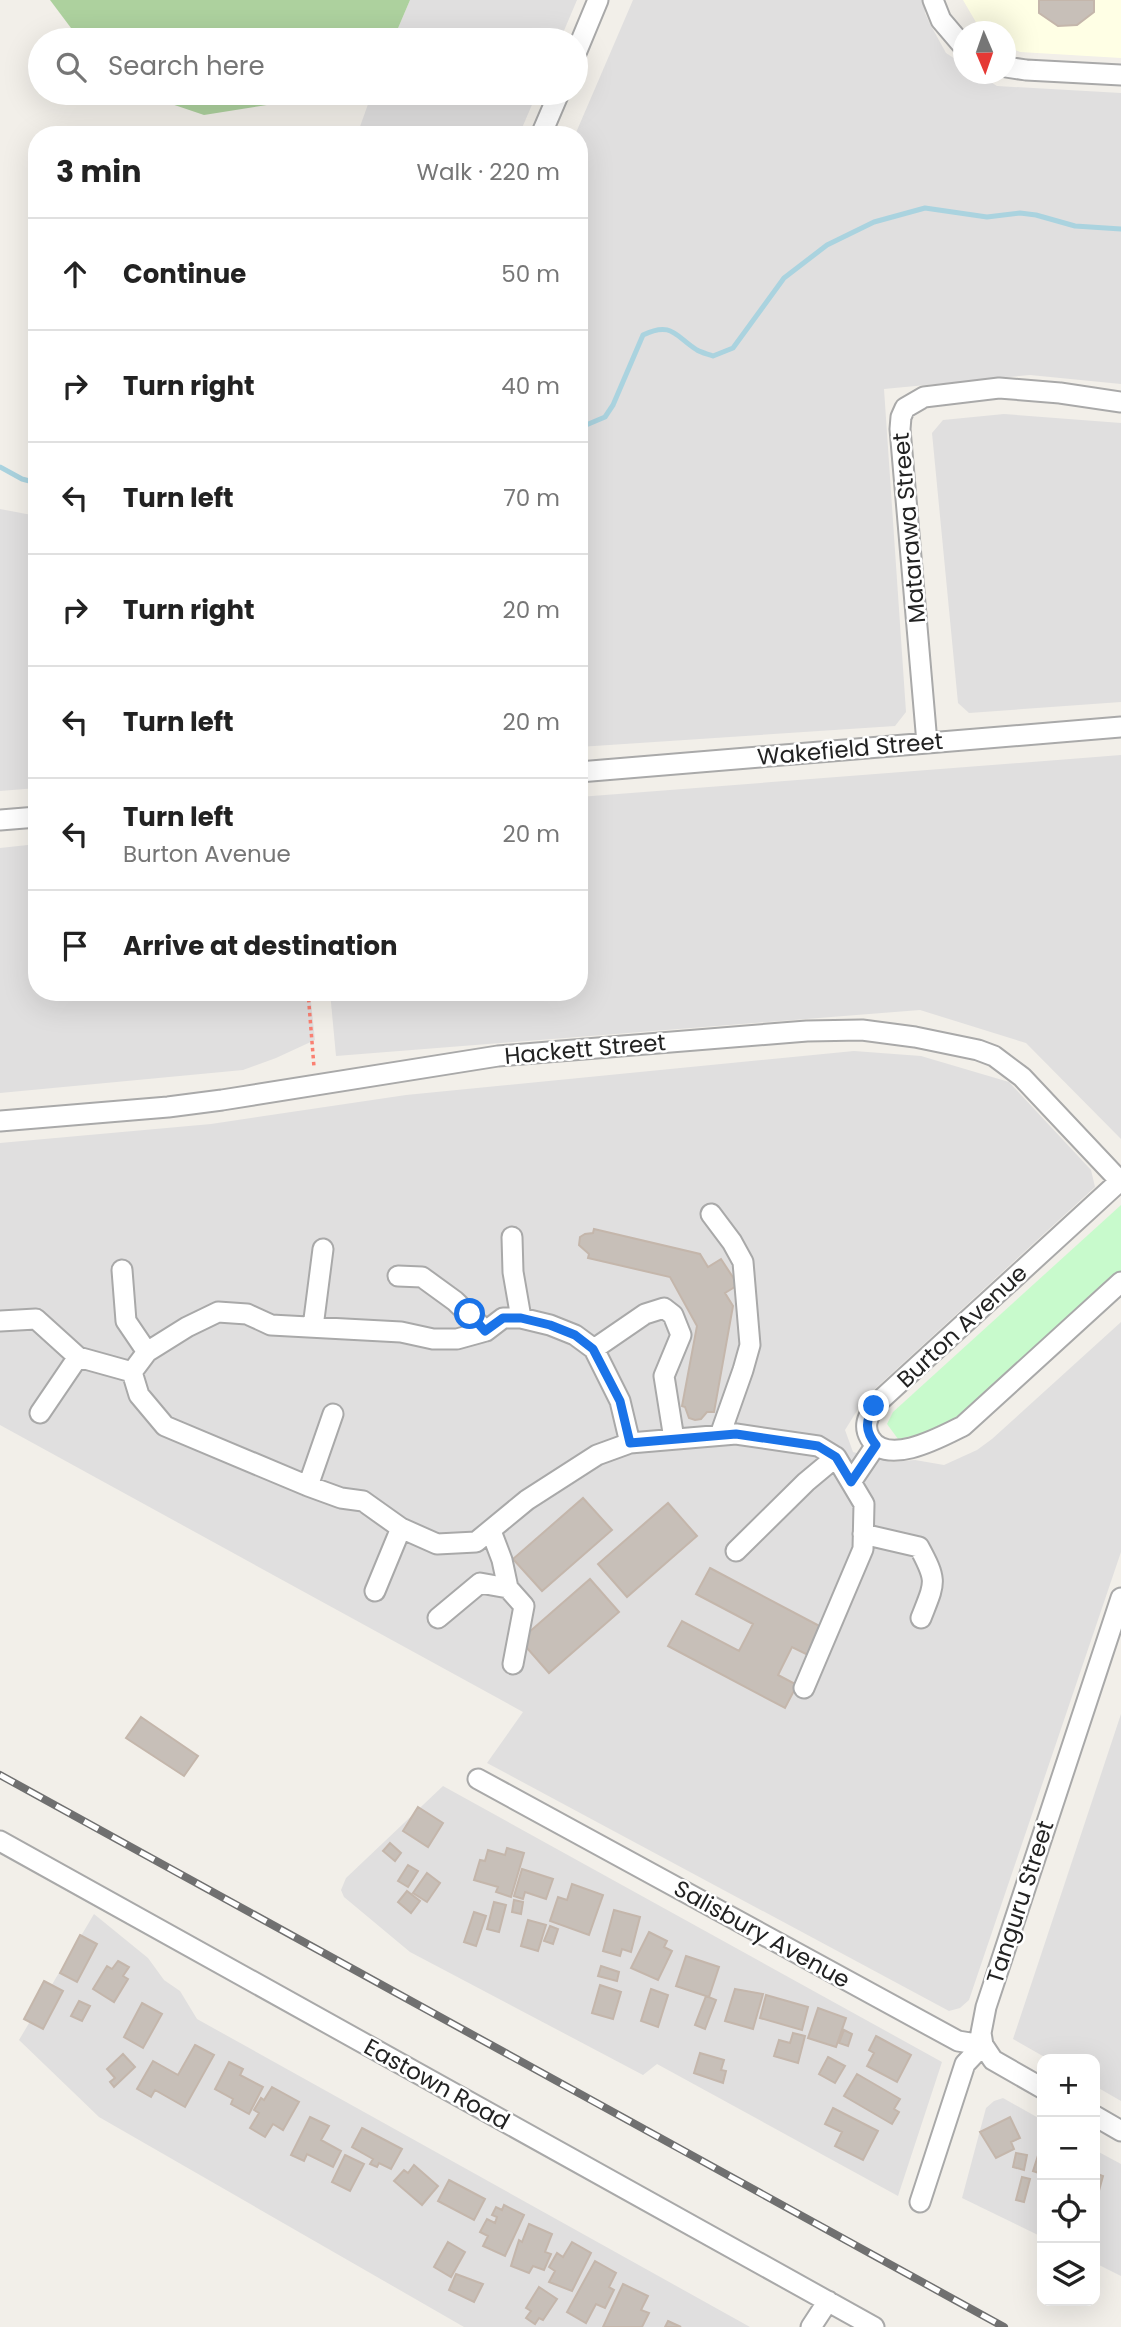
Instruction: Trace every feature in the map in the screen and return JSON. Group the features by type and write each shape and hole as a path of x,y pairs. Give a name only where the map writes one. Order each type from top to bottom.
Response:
{"street":[{"path":"586,28 598,0"},
{"path":"933,0 941,20 953,34"},
{"path":"1016,68 1121,75"},
{"path":"545,126 554,105"},
{"name":"Matarawa Street","path":"927,743 900,429 905,408 924,397 999,388 1121,402"},
{"name":"Wakefield Street","path":"588,771 1121,726"},
{"path":"0,820 28,818"},
{"name":"Hackett Street","path":"0,1121 168,1107 498,1056 807,1031 862,1030 888,1032 978,1050 1007,1064 1120,1180"},
{"name":"Burton Avenue","path":"876,1445 866,1428 867,1418 874,1406 1120,1180"},
{"path":"711,1214 743,1262 750,1345 720,1436"},
{"path":"512,1237 513,1272 521,1318"},
{"path":"313,1327 323,1249"},
{"path":"122,1270 126,1321 147,1352"},
{"path":"398,1276 422,1276 455,1301 485,1331"},
{"path":"851,1482 876,1445 890,1450 904,1450 963,1426 1121,1282"},
{"path":"593,1349 645,1314 664,1308 673,1315 681,1335 664,1376 674,1439"},
{"path":"132,1372 147,1352 187,1327 218,1312 247,1314 271,1325 401,1332 433,1339 457,1339 485,1331 503,1318 521,1318 575,1335 593,1349 620,1401 630,1443"},
{"path":"0,1321 36,1319 78,1357 132,1372"},
{"path":"40,1413 78,1357"},
{"path":"132,1372 138,1395 165,1426 308,1486 341,1498 363,1501 401,1528 436,1544 476,1542 527,1500 597,1455 630,1443 736,1434 818,1446 836,1457 864,1504 863,1549 804,1688"},
{"path":"308,1486 333,1414"},
{"path":"736,1551 806,1482 836,1457"},
{"path":"375,1591 401,1528"},
{"path":"491,1531 502,1560 508,1588 524,1606 513,1664"},
{"path":"863,1534 919,1547 932,1571 934,1584 921,1618"},
{"path":"438,1618 480,1583 508,1588"},
{"name":"Tanguru Street","path":"983,2045 981,2033 986,2007 1121,1598"},
{"name":"Salisbury Avenue","path":"478,1779 958,2041 983,2045 993,2060 1037,2085"},
{"name":"Eastown Road","path":"0,1841 874,2327"},
{"path":"920,2202 965,2064 983,2045"},
{"path":"1097,2117 1121,2131"},
{"path":"811,2327 828,2301"}],"path":[{"path":"309,1001 316,1085"}],"shaded area":[{"path":"410,0 577,0 565,28 398,28"},
{"path":"633,0 924,0 925,13 930,24 946,53 953,58 953,84 994,84 1121,93 1121,384 1030,375 884,389 906,712 895,726 588,746 588,126 579,126"},
{"path":"963,0 1121,0 1121,58 1020,52 1016,50 1016,21 975,21"},
{"path":"368,105 532,105 523,126 360,126"},
{"path":"1004,414 1121,423 1121,702 969,713 958,703 932,433 943,420"},
{"path":"0,509 28,514 28,789 0,791"},
{"path":"1121,755 1121,1139 1026,1043 920,1010 336,1056 331,1001 588,1001 588,796"},
{"path":"28,845 28,1001 311,1001 315,1040 243,1070 0,1093 0,848"},
{"path":"854,1051 921,1056 1009,1082 1091,1170 1095,1187 865,1398 845,1430 853,1452 891,1462 915,1460 944,1465 977,1450 1121,1322 1121,1552 969,2000 960,2008 949,2011 487,1763 523,1712 0,1425 0,1143 211,1124 406,1095"},
{"path":"1121,1714 1121,2101 1100,2089 1100,2054 1039,2054 1013,2039"},
{"path":"443,1786 942,2062 898,2196 657,2064 643,2075 410,1952 344,1897 341,1890 346,1878"},
{"path":"94,1914 148,1958 164,1980 180,1991 197,2019 750,2327 464,2327 99,2117 19,2040"},
{"path":"1003,2098 1037,2117 1037,2235 962,2198 986,2108"},
{"path":"1100,2153 1121,2164 1121,2276 1100,2266"}],"green space":[{"path":"50,0 410,0 398,28 71,28"},
{"path":"174,105 267,105 204,115"},
{"path":"1121,1205 1121,1282 988,1408 931,1432 898,1439 887,1424 893,1412"}],"building":[{"path":"1039,0 1094,0 1094,12 1077,25 1058,26 1039,13"},
{"path":"594,1229 700,1254 708,1267 721,1259 738,1285 725,1293 733,1306 714,1412 707,1412 701,1419 695,1420 689,1418 682,1406 697,1326 670,1277 588,1258 589,1254 579,1245 580,1237 593,1233"},
{"path":"583,1498 612,1530 542,1591 513,1559"},
{"path":"668,1503 697,1536 627,1597 598,1564"},
{"path":"710,1568 827,1630 812,1657 792,1647 778,1675 797,1685 785,1708 668,1646 682,1621 739,1651 753,1624 696,1594"},
{"path":"590,1579 619,1612 549,1673 520,1640"},
{"path":"141,1717 198,1756 184,1776 126,1738"},
{"path":"418,1807 443,1823 428,1847 403,1831"},
{"path":"390,1843 401,1853 395,1861 383,1851"},
{"path":"507,1848 524,1853 511,1897 496,1892 498,1887 474,1880 480,1860 485,1861 488,1850 505,1855"},
{"path":"408,1865 418,1871 408,1887 398,1881"},
{"path":"522,1869 553,1879 546,1899 525,1892 523,1899 514,1896"},
{"path":"427,1873 440,1883 427,1902 413,1893"},
{"path":"572,1884 603,1895 589,1935 550,1921 558,1897 567,1900"},
{"path":"407,1891 420,1901 411,1913 398,1902"},
{"path":"514,1900 523,1902 521,1914 512,1912"},
{"path":"494,1902 506,1905 499,1932 487,1929"},
{"path":"614,1910 640,1917 631,1952 622,1949 620,1956 603,1951"},
{"path":"474,1912 486,1916 476,1946 464,1942"},
{"path":"528,1920 546,1925 538,1951 521,1946"},
{"path":"550,1926 558,1929 553,1944 544,1941"},
{"path":"649,1932 667,1941 664,1947 672,1951 658,1980 631,1968"},
{"path":"80,1935 97,1944 77,1982 60,1973"},
{"path":"686,1956 719,1967 709,1997 676,1986"},
{"path":"118,1961 129,1967 123,1976 128,1979 114,2002 93,1989 107,1966 112,1969"},
{"path":"601,1966 619,1972 617,1981 598,1976"},
{"path":"44,1981 63,1991 43,2029 24,2019"},
{"path":"600,1985 621,1992 613,2019 592,2013"},
{"path":"651,1989 668,1995 658,2027 641,2021"},
{"path":"735,1989 763,1994 753,2029 725,2021"},
{"path":"766,1995 808,2007 802,2030 760,2018"},
{"path":"706,1996 716,2000 705,2029 695,2025"},
{"path":"79,2001 90,2006 82,2021 71,2016"},
{"path":"142,2003 162,2014 143,2048 124,2037"},
{"path":"818,2008 846,2018 836,2047 808,2038"},
{"path":"844,2030 852,2034 848,2046 839,2043"},
{"path":"793,2033 805,2036 798,2063 774,2056 779,2040 790,2043"},
{"path":"876,2036 911,2055 897,2082 867,2066 874,2053 869,2050"},
{"path":"195,2045 214,2055 185,2107 155,2090 151,2097 137,2089 153,2061 178,2075"},
{"path":"700,2053 724,2060 721,2070 726,2071 723,2083 694,2073"},
{"path":"123,2054 135,2067 114,2087 110,2082 115,2078 107,2069"},
{"path":"828,2057 845,2066 835,2083 819,2074"},
{"path":"229,2062 243,2069 240,2075 263,2087 249,2114 231,2104 233,2099 215,2089"},
{"path":"857,2074 900,2099 894,2109 899,2112 892,2124 844,2096"},
{"path":"272,2087 299,2102 283,2130 273,2124 265,2137 250,2128 259,2113 254,2110"},
{"path":"833,2108 878,2131 863,2160 835,2146 842,2132 825,2124"},
{"path":"310,2117 329,2126 321,2140 341,2151 333,2167 307,2154 304,2161 291,2155"},
{"path":"1010,2117 1020,2138 1011,2142 1014,2149 996,2158 980,2132"},
{"path":"362,2128 402,2149 391,2169 379,2163 377,2167 370,2164 373,2159 352,2147"},
{"path":"1016,2153 1027,2155 1024,2170 1013,2167"},
{"path":"345,2155 364,2164 350,2191 332,2182"},
{"path":"414,2165 438,2186 422,2205 394,2181 404,2170 408,2173"},
{"path":"1022,2177 1030,2179 1024,2202 1016,2200"},
{"path":"449,2180 485,2199 474,2220 438,2201"},
{"path":"504,2205 524,2215 505,2256 483,2246 488,2236 480,2232 487,2219 495,2223 497,2217 492,2215 496,2207 502,2210"},
{"path":"529,2224 552,2234 545,2252 551,2254 544,2270 533,2266 529,2273 511,2266 519,2240 522,2242"},
{"path":"448,2242 465,2252 451,2277 434,2267"},
{"path":"572,2242 591,2253 572,2291 549,2282 555,2271 549,2267 557,2253 563,2257"},
{"path":"595,2261 616,2273 609,2287 614,2290 605,2308 596,2304 586,2323 567,2312"},
{"path":"456,2274 483,2284 474,2302 449,2290"},
{"path":"623,2284 648,2296 641,2310 649,2313 642,2327 603,2327"},
{"path":"539,2287 557,2299 543,2320 539,2318 535,2324 526,2318 531,2311 526,2308"},
{"path":"668,2321 681,2327 665,2327"}],"waterway":[{"path":"588,424 605,417 613,405 643,335 661,329 667,330 697,350 713,356 733,348 784,278 827,245 874,222 925,208 987,217 1020,213 1075,226 1121,229"},
{"path":"0,467 28,481"}],"railway":[{"path":"0,1775 1004,2327"}],"route":[{"path":"470,1314 485,1331 503,1318 521,1318 575,1335 593,1349 620,1401 630,1443 736,1434 818,1446 836,1457 851,1482 876,1445 866,1428 867,1418 874,1406"}]}
